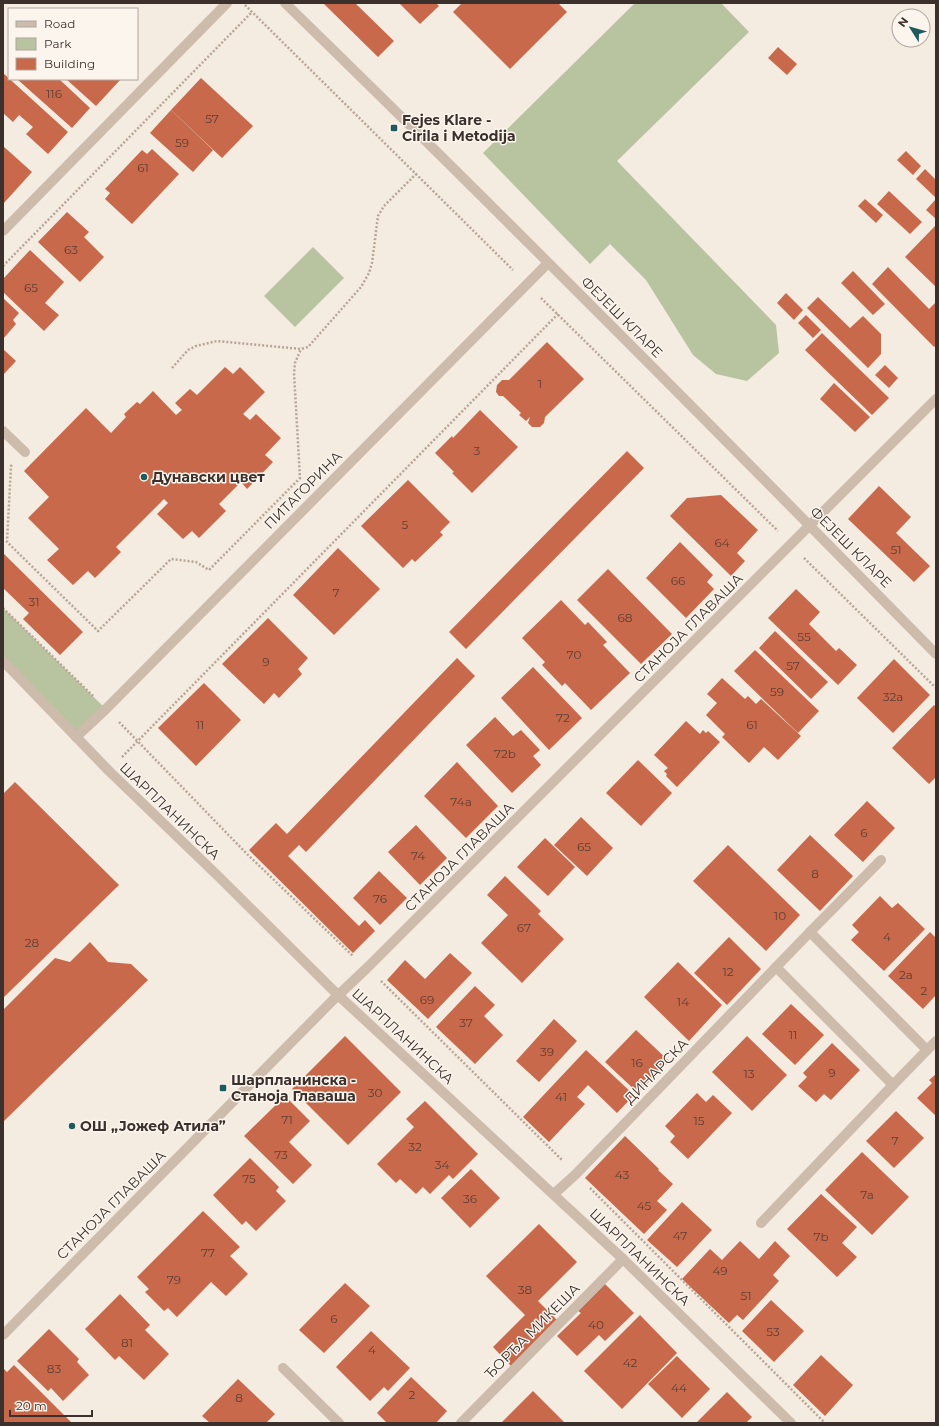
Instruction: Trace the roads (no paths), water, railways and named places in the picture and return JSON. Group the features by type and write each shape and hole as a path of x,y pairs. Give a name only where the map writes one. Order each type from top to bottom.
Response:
{"street":[{"path":"3,231 227,3"},
{"name":"ФЕЈЕШ КЛАРЕ","path":"286,3 411,125 810,525 936,654"},
{"name":"ПИТАГОРИНА","path":"76,737 106,709 548,263"},
{"name":"СТАНОЈА ГЛАВАША","path":"3,1335 338,995 368,968 936,399"},
{"path":"3,431 24,452"},
{"name":"ШАРПЛАНИНСКА","path":"3,661 109,771 212,870 338,995 623,1258 792,1423"},
{"name":"ДИНАРСКА","path":"554,1194 576,1174 881,860"},
{"path":"810,932 927,1050"},
{"path":"776,967 893,1085"},
{"path":"761,1223 936,1041"},
{"name":"ЂОРЂА МИКЕША","path":"460,1423 623,1258"},
{"path":"283,1368 339,1423"}],"place":[{"name":"Fejes Klare - Cirila i Metodija","path":"394,128"},
{"name":"Дунавски цвет","path":"144,477"},
{"name":"Шарпланинска - Станоја Главаша","path":"223,1088"},
{"name":"ОШ „Јожеф Атила”","path":"72,1126"}]}
